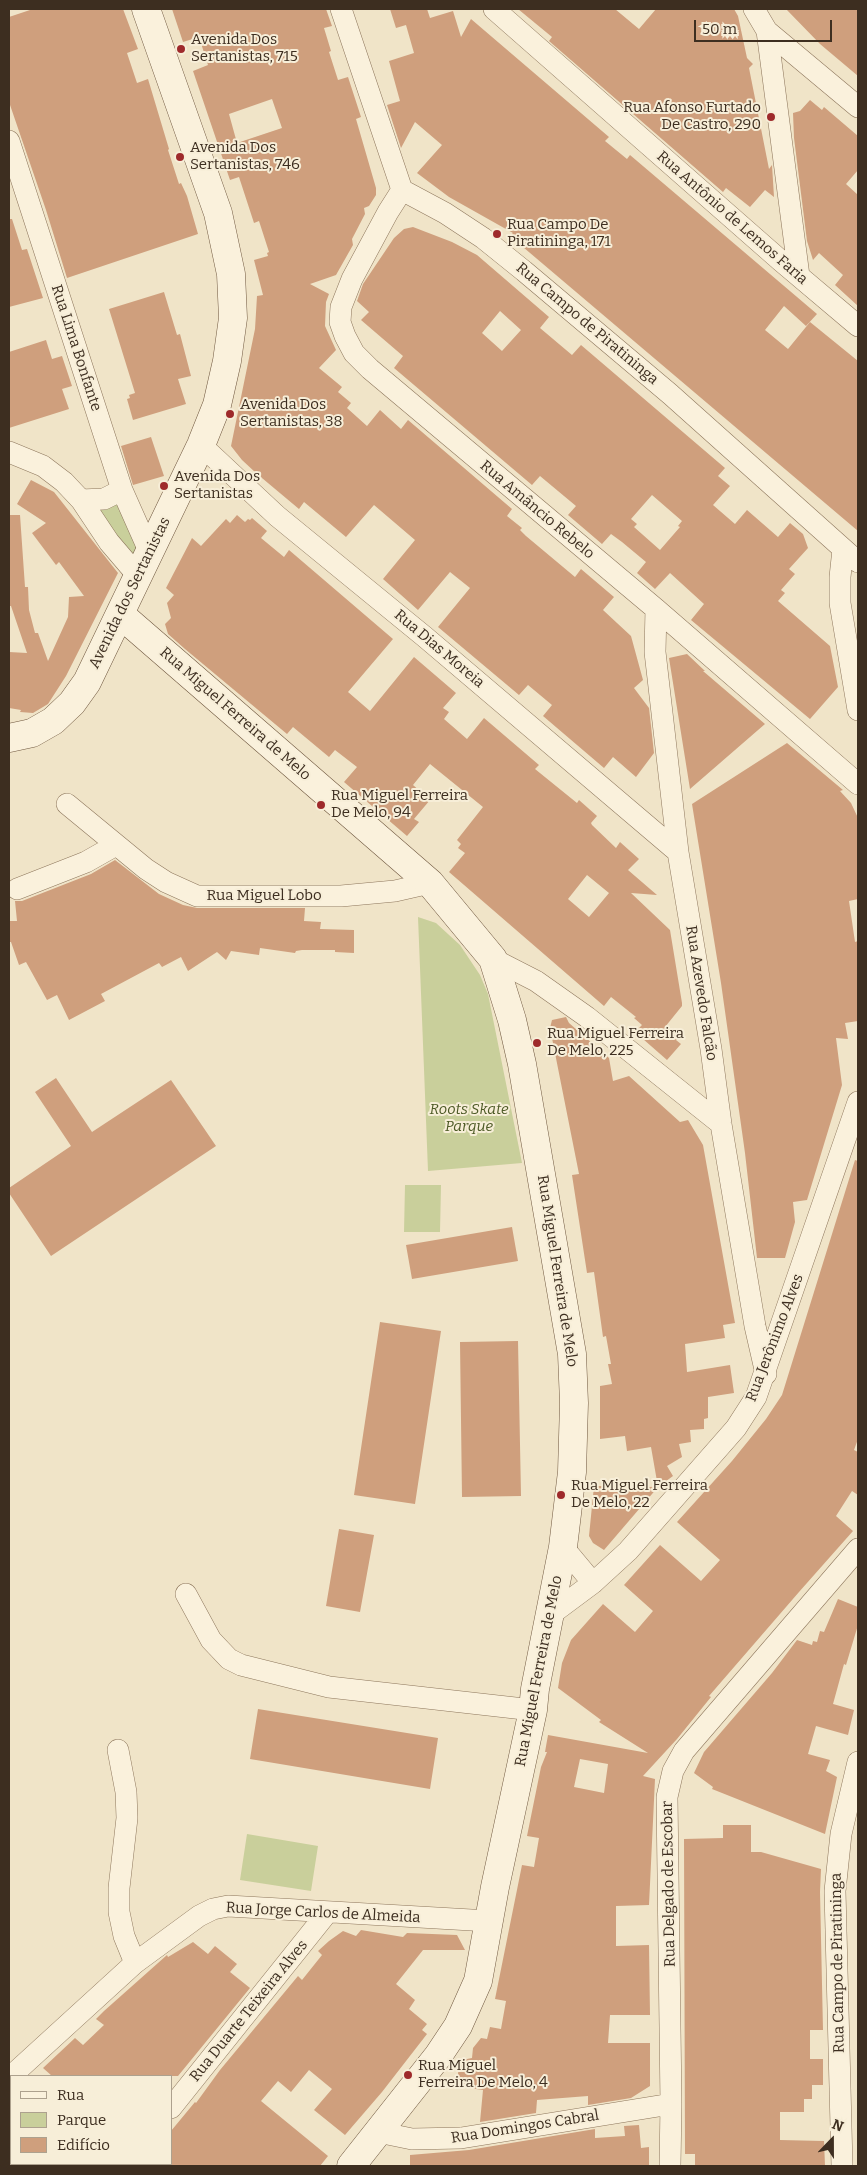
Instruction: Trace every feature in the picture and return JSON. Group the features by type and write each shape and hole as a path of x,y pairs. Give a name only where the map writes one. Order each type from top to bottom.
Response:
{"main road":[{"name":"Avenida dos Sertanistas","path":"9,738 32,733 53,721 72,703 87,682 121,615 201,445 217,405 227,361 233,318 231,274 218,212 146,9"},
{"name":"Rua Miguel Ferreira de Melo","path":"121,615 430,883 493,959 512,1020 522,1064 572,1354 574,1403 572,1472 563,1547 535,1689 533,1710 478,1980 461,2019 438,2056 351,2166"}],"street":[{"path":"341,9 402,190"},
{"name":"Rua Antônio de Lemos Faria","path":"494,9 858,326"},
{"path":"754,9 767,31 858,107"},
{"path":"767,31 799,276"},
{"name":"Rua Lima Bonfante","path":"9,141 122,490 144,565"},
{"name":"Rua Campo de Piratininga","path":"402,190 483,238 524,270 670,394 850,556"},
{"name":"Rua Amâncio Rebelo","path":"402,190 388,212 357,271 341,307 340,322 354,353 370,369 656,609 858,784"},
{"name":"Rua Dias Moreia","path":"201,445 277,516 432,643 678,852"},
{"path":"9,452 43,466 64,482 81,500 109,542 144,565"},
{"path":"81,500 104,499 122,490"},
{"path":"850,556 840,577 840,603 858,710"},
{"name":"Rua Azevedo Falcão","path":"656,609 655,652 678,852 755,1326 766,1374"},
{"name":"Rua Miguel Lobo","path":"67,804 116,845 166,882 197,896 341,896 395,891 430,883"},
{"path":"18,889 86,862 116,845"},
{"path":"493,959 536,981 580,1012 721,1124"},
{"name":"Rua Jerônimo Alves","path":"550,1615 593,1582 628,1551 736,1428 756,1397 766,1374 858,1102"},
{"path":"563,1547 593,1582"},
{"name":"Rua Delgado de Escobar","path":"670,2166 671,2104 667,1797 673,1772 684,1751 858,1549"},
{"path":"186,1594 211,1640 230,1659 241,1665 329,1687 533,1710"},
{"path":"118,1750 126,1792 127,1818 118,1888 119,1912 124,1936 135,1963"},
{"name":"Rua Campo de Piratininga","path":"842,2166 835,1891 841,1834 858,1762"},
{"name":"Rua Jorge Carlos de Almeida","path":"12,2075 135,1963 199,1916 213,1909 228,1906 489,1921"},
{"name":"Rua Duarte Teixeira Alves","path":"172,2107 327,1913"},
{"name":"Rua Domingos Cabral","path":"378,2132 412,2138 440,2140 461,2138 671,2104"}],"green space":[{"path":"118,502 140,550 130,558 98,507"},
{"name":"Roots Skate Parque","path":"418,917 436,923 460,945 480,975 488,994 522,1163 428,1171"},
{"path":"405,1185 441,1185 440,1232 404,1232"},
{"path":"247,1834 318,1846 311,1891 240,1880"}],"building":[{"path":"33,9 123,9 138,49 127,53 137,83 148,79 168,150 179,184 181,183 187,196 198,234 67,278 9,102 9,17"},
{"path":"172,9 326,9 332,26 324,28 331,51 329,52 338,80 348,77 361,117 356,119 376,188 376,195 369,206 364,208 365,214 352,239 353,245 336,275 310,284 329,294 326,302 325,326 336,350 319,368 342,387 338,392 351,403 347,408 367,426 380,410 401,429 408,420 512,509 507,516 522,528 520,530 526,536 575,577 581,569 614,597 603,610 631,636 643,680 634,688 649,708 654,753 636,777 613,757 604,768 543,716 552,705 528,685 519,695 438,627 470,588 450,572 418,610 383,579 415,540 374,505 346,537 304,502 299,509 256,473 231,446 255,329 257,296 263,295 254,260 268,256 267,253 269,252 259,221 254,223 239,177 230,180 193,71 208,65 199,37 183,42","holes":["272,99 282,128 237,143 229,114"]},
{"path":"390,9 427,9 430,18 453,11 461,37 471,19 609,137 605,141 627,159 630,155 817,314 806,326 784,306 765,330 788,349 810,322 858,361 858,531 510,236 513,233 449,197 417,173 442,145 415,122 401,148 387,105 400,101 389,61 414,53 406,25 396,28"},
{"path":"518,9 615,9 639,29 656,9 734,9 738,16 747,58 753,64 749,68 769,169 772,165 774,197 765,190 750,207 726,188 723,192 549,41 552,37"},
{"path":"786,9 858,9 858,76 820,44"},
{"path":"810,100 822,110 824,107 858,136 858,170 846,184 858,195 858,306 835,285 843,275 819,253 813,260 807,241 794,138 793,113 800,111"},
{"path":"9,219 12,219 22,250 27,249 43,298 9,307"},
{"path":"413,227 452,242 477,255 549,317 540,328 572,355 581,345 725,468 718,476 730,486 713,505 735,524 747,510 778,537 790,523 803,534 808,548 789,569 795,574 781,590 785,593 778,601 830,646 838,687 810,719 691,620 704,604 670,573 655,589 637,573 646,562 611,534 602,544 568,515 576,506 540,476 532,485 394,368 403,356 361,320 369,312 357,301 363,284 394,238 404,229","holes":["500,311 521,330 502,351 482,333","652,495 682,521 678,526 680,527 660,550 634,527 637,524 631,519"]},
{"path":"164,292 177,335 180,334 191,376 178,379 186,404 133,420 127,399 130,398 129,395 135,393 109,309"},
{"path":"46,340 52,359 62,356 72,386 62,389 69,409 9,428 9,352"},
{"path":"151,437 164,476 133,485 121,446"},
{"path":"31,480 54,492 118,573 66,676 48,704 33,713 20,712 21,710 9,708 9,652 27,653 11,606 9,606 9,515 20,515 25,587 28,587 29,610 35,633 38,633 48,661 68,617 69,597 84,596 59,562 56,565 32,533 46,523 17,504"},
{"path":"237,515 245,522 252,518 267,531 261,538 284,557 289,550 393,639 348,692 370,711 414,657 456,693 443,708 449,712 444,719 467,739 484,718 539,765 535,769 577,803 579,800 597,816 591,823 592,825 616,848 620,842 639,859 628,870 657,895 631,893 670,930 682,1003 682,1006 665,1027 678,1038 676,1040 681,1044 667,1060 635,1032 642,1025 634,1018 636,1017 611,997 604,1006 449,872 465,853 458,848 461,844 457,840 483,807 430,764 413,785 430,800 414,819 419,822 407,836 344,782 357,767 335,750 329,757 293,727 287,734 168,634 165,624 171,618 167,603 174,595 166,588 192,538 201,546 226,519 230,523","holes":["587,875 609,893 589,917 568,899"]},
{"path":"687,654 705,671 703,671 765,724 690,789 669,658"},
{"path":"787,743 843,790 840,791 851,803 858,818 858,899 849,901 855,942 858,941 858,1021 845,1023 848,1039 836,1038 842,1085 807,1200 793,1202 795,1222 785,1258 757,1258 745,1153 721,983 692,804"},
{"path":"115,860 159,894 183,905 197,908 305,908 304,921 321,922 320,929 354,930 354,953 335,952 335,950 302,950 295,953 260,948 259,955 231,951 226,960 217,952 188,971 181,957 162,967 159,963 101,994 105,1001 69,1020 57,995 47,1000 26,962 19,965 11,942 9,942 9,921 17,921 15,901 22,901 91,874"},
{"path":"566,1017 569,1023 609,1058 613,1081 629,1076 680,1122 688,1120 703,1145 735,1323 723,1325 725,1338 685,1344 687,1372 730,1365 734,1393 708,1397 708,1418 704,1419 704,1429 690,1430 691,1442 679,1444 682,1457 667,1466 673,1476 658,1487 651,1447 627,1451 625,1436 600,1439 600,1386 612,1384 608,1364 611,1364 606,1336 603,1337 594,1272 587,1273 572,1175 579,1174 550,1028 552,1020"},
{"path":"56,1078 92,1132 171,1080 216,1146 51,1256 9,1193 9,1188 71,1146 35,1092"},
{"path":"855,1160 858,1161 858,1439 854,1450 858,1452 858,1495 852,1491 836,1516 853,1531 709,1696 711,1697 677,1739 643,1776 655,1779 649,1905 616,1906 616,1946 649,1945 650,2015 610,2015 608,2043 650,2043 650,2086 631,2098 588,2105 588,2096 537,2100 536,2113 480,2122 483,2090 469,2088 469,2084 457,2083 459,2065 462,2065 462,2060 472,2058 473,2048 481,2038 487,2039 490,2027 501,2029 506,2001 495,1999 522,1865 534,1867 539,1838 527,1836 541,1767 547,1752 545,1752 548,1735 648,1753 599,1722 601,1720 558,1688 562,1663 571,1640 603,1604 635,1632 653,1611 624,1585 660,1545 701,1581 720,1560 677,1522 732,1461 766,1419 782,1395","holes":["580,1759 608,1764 604,1793 574,1787"]},
{"path":"512,1227 518,1261 412,1279 406,1245"},
{"path":"380,1322 441,1331 415,1504 354,1495"},
{"path":"518,1341 521,1496 462,1497 460,1342"},
{"path":"594,1486 658,1487 604,1550 593,1543 589,1536"},
{"path":"339,1529 374,1535 360,1612 326,1606"},
{"path":"838,1599 858,1607 858,1625 846,1665 844,1664 833,1704 854,1710 848,1735 816,1726 808,1754 830,1760 826,1771 837,1777 825,1834 712,1789 713,1787 694,1773 704,1752 772,1673 797,1640 812,1645 813,1641 817,1642 820,1631 824,1632"},
{"path":"258,1709 438,1738 430,1789 250,1759"},
{"path":"723,1825 751,1825 751,1852 761,1852 821,1869 823,2030 810,2030 810,2059 823,2059 823,2085 812,2085 812,2099 804,2099 804,2112 780,2112 780,2140 824,2141 825,2166 695,2166 695,2154 685,2154 684,1839 723,1838"},
{"path":"361,1930 403,1937 407,1933 457,1935 465,1950 423,1950 396,1984 415,2000 409,2009 427,2024 422,2030 427,2034 382,2092 345,2135 314,2110 332,2089 309,2070 291,2092 278,2081 261,2101 328,2156 320,2166 171,2166 172,2130 196,2103 220,2070 298,1976 302,1980 322,1955 318,1951 343,1931 356,1936"},
{"path":"193,1942 208,1954 215,1946 237,1964 230,1972 250,1988 178,2076 51,2075 43,2068 75,2038 83,2045 104,2025 96,2019 167,1955 168,1957"},
{"path":"639,2125 641,2148 649,2147 649,2166 410,2166 410,2155 469,2150 595,2129 595,2138 625,2136 624,2126"}],"place":[{"name":"Avenida Dos Sertanistas, 715","path":"181,49"},
{"name":"Rua Afonso Furtado De Castro, 290","path":"771,117"},
{"name":"Avenida Dos Sertanistas, 746","path":"180,157"},
{"name":"Rua Campo De Piratininga, 171","path":"497,234"},
{"name":"Avenida Dos Sertanistas, 38","path":"230,414"},
{"name":"Avenida Dos Sertanistas","path":"164,486"},
{"name":"Rua Miguel Ferreira De Melo, 94","path":"321,805"},
{"name":"Rua Miguel Ferreira De Melo, 225","path":"537,1043"},
{"name":"Rua Miguel Ferreira De Melo, 22","path":"561,1495"},
{"name":"Rua Miguel Ferreira De Melo, 4","path":"408,2075"}]}
